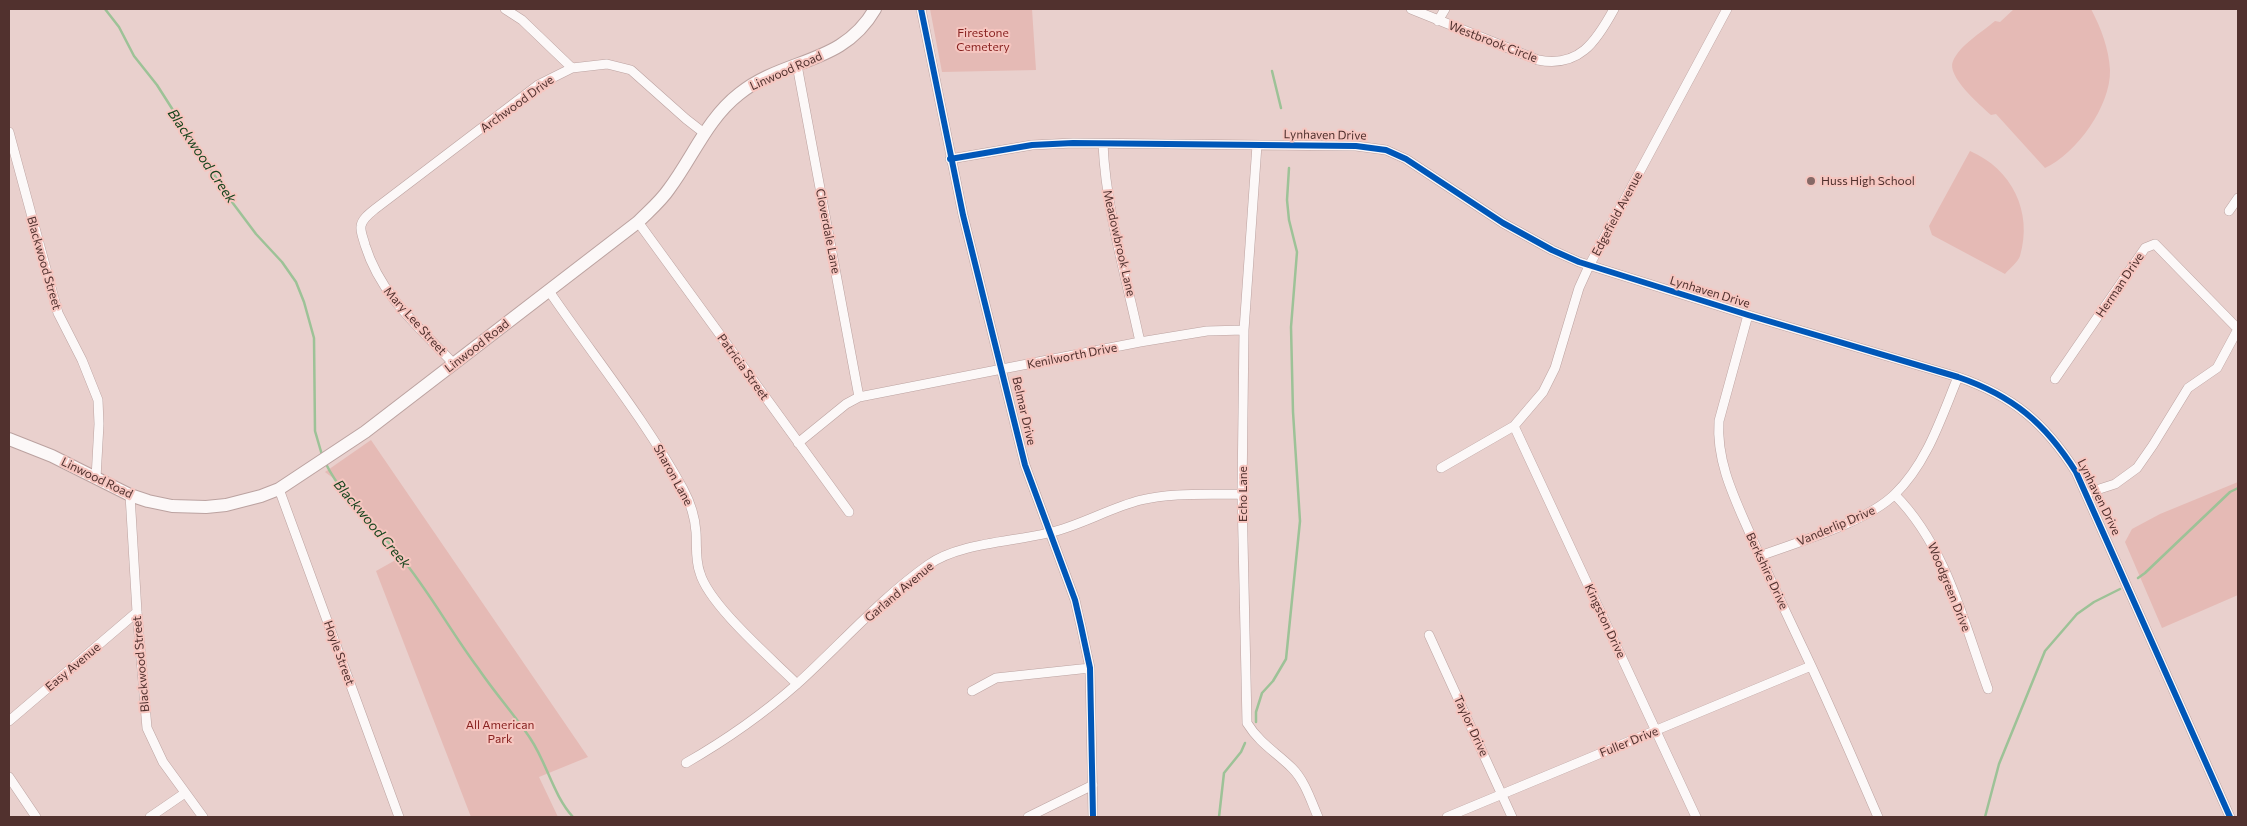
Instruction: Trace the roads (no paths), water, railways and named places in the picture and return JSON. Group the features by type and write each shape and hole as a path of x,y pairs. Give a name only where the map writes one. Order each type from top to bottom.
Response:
{"main road":[{"name":"Linwood Road","path":"9,439 43,452 130,495 172,506 206,507 241,502 279,489 346,444 454,364 638,222 669,190 704,133 722,110 739,94 756,82 831,52 855,35 867,22 875,9"}],"street":[{"path":"505,9 522,20 572,68"},
{"name":"Belmar Drive","path":"921,9 950,159 1025,464 1075,600 1090,668 1093,817"},
{"name":"Westbrook Circle","path":"1411,9 1538,60 1561,62 1591,45 1600,34 1614,9"},
{"path":"1438,21 1445,9"},
{"name":"Edgefield Avenue","path":"1441,468 1514,426 1542,392 1555,368 1579,288 1589,266 1726,9"},
{"name":"Archwood Drive","path":"364,220 375,209 538,85 572,68 607,64 631,70 704,133"},
{"name":"Cloverdale Lane","path":"797,65 858,397"},
{"name":"Blackwood Street","path":"9,132 58,313 82,360 98,400 96,478"},
{"name":"Lynhaven Drive","path":"950,159 1032,145 1103,144 1356,146 1396,153 1433,175 1503,223 1552,250 1589,266 1958,377 1980,385 2010,400 2040,424 2061,447 2086,493 2230,817"},
{"name":"Meadowbrook Lane","path":"1103,144 1104,177 1110,213 1140,342"},
{"name":"Echo Lane","path":"1256,145 1244,330 1242,494 1247,723 1274,754 1294,770 1318,817"},
{"path":"2230,211 2238,198"},
{"name":"Mary Lee Street","path":"364,220 361,227 364,240 378,278 399,306 454,364"},
{"name":"Patricia Street","path":"638,222 849,512"},
{"name":"Herman Drive","path":"2055,379 2144,248 2154,244 2238,329 2217,368 2188,388 2154,445 2137,468 2115,484 2086,493"},
{"name":"Sharon Lane","path":"549,291 651,436 686,494 696,530 696,562 700,576 709,591 746,634 797,684"},
{"name":"Berkshire Drive","path":"1748,315 1725,393 1718,435 1722,463 1760,556 1812,666 1878,817"},
{"name":"Kenilworth Drive","path":"798,443 846,404 858,397 1140,342 1207,331 1244,330"},
{"name":"Vanderlip Drive","path":"1760,556 1857,519 1882,505 1895,495 1912,475 1930,446 1958,377"},
{"name":"Kingston Drive","path":"1514,426 1696,817"},
{"name":"Hoyle Street","path":"279,489 399,817"},
{"name":"Garland Avenue","path":"686,763 729,738 797,684 929,564 960,551 1050,533 1130,504 1158,496 1242,494"},
{"name":"Blackwood Street","path":"130,495 137,612 148,728 163,762 203,817"},
{"name":"Woodgreen Drive","path":"1895,495 1911,510 1923,527 1935,550 1988,689"},
{"name":"Easy Avenue","path":"9,721 137,612"},
{"name":"Taylor Drive","path":"1429,635 1512,817"},
{"name":"Fuller Drive","path":"1447,817 1812,666"},
{"path":"972,691 996,678 1090,668"},
{"path":"9,777 36,817"},
{"path":"1028,817 1093,785"},
{"path":"150,817 186,793"}],"waterway":[{"name":"Blackwood Creek","path":"105,9 119,27 134,56 157,85 229,198 256,234 282,262 296,282 314,338 315,431 322,455"},
{"path":"1272,71 1281,108"},
{"path":"1256,722 1256,712 1262,693 1273,681 1286,659 1300,521 1293,412 1291,327 1297,252 1289,220 1287,200 1289,168"},
{"name":"Blackwood Creek","path":"325,462 350,500 411,569 468,654 524,729 536,748 560,799 573,817"},
{"path":"2138,578 2230,492 2238,488"},
{"path":"1985,817 1999,764 2045,651 2077,614 2094,602 2120,589"},
{"path":"1219,817 1224,773 1241,752 1245,743"}],"place":[{"name":"Huss High School","path":"1811,181"}],"park label":[{"name":"Firestone Cemetery","path":"983,40"},
{"name":"All American Park","path":"500,732"}]}
